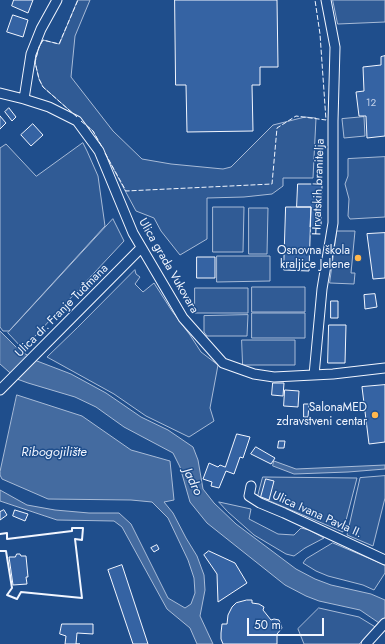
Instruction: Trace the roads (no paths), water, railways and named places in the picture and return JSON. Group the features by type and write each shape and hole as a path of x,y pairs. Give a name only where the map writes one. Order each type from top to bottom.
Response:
{"street":[{"path":"24,98 31,54 41,29 58,0"},
{"name":"Hrvatskih branitelja","path":"314,375 322,288 333,223 335,46 326,0"},
{"name":"Ulica grada Vukovara","path":"0,93 24,98 49,107 77,121 99,151 133,233 183,318 223,363 254,374 274,377 333,374 385,368"},
{"name":"Ulica dr. Franje Tuđmana","path":"0,390 141,248"},
{"name":"Ulica Ivana Pavla II.","path":"251,486 249,496 260,503 385,560"},
{"path":"370,643 384,624"}],"water":[{"name":"Jadro","path":"0,331 19,350 37,361 71,374 106,393 141,417 168,430 193,447 198,460 203,489 214,503 236,524 296,569 315,579 331,585 371,594 385,600 385,627 360,610 319,601 285,585 207,523 190,502 180,467 173,453 124,427 96,407 75,397 17,379 0,364"},
{"name":"Ribogojilište","path":"17,395 82,416 131,450 170,461 174,500 164,502 173,513 197,556 204,575 205,590 200,616 213,644 197,644 190,628 167,609 122,527 114,521 57,520 0,501 0,490 27,505 55,510 89,513 119,513 131,524 168,598 185,608 191,604 195,593 194,578 188,560 168,518 152,502 131,500 48,499 2,479 0,472"},
{"path":"274,461 296,469 385,465 385,469 294,474 273,466"}],"place":[{"name":"Osnovna škola kraljice Jelene","path":"358,258"},
{"name":"SalonaMED zdravstveni centar","path":"375,415"}]}
